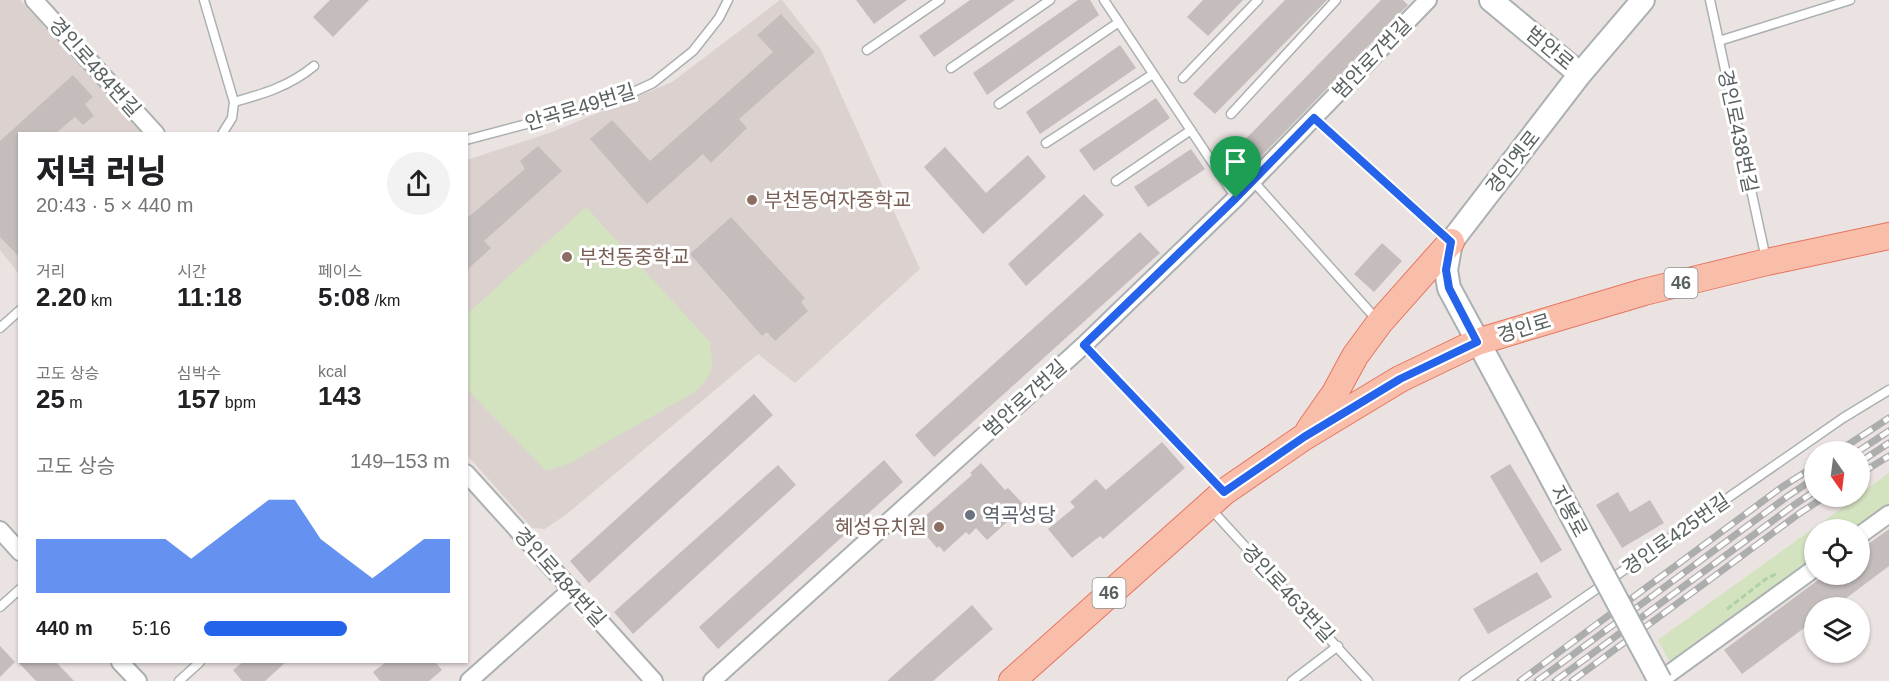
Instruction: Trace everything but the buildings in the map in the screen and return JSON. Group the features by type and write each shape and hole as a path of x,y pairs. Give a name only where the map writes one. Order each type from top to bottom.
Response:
{"main road":[{"name":"경인로","path":"1011,681 1216,499 1304,437 1400,379 1477,342 1644,292 1767,262 1889,236"},
{"path":"1304,437 1335,393 1355,356 1380,322 1451,242"}],"street":[{"name":"경인로484번길","path":"34,0 154,132"},
{"name":"범안로7번길","path":"712,681 1084,345 1253,181 1428,0"},
{"name":"범안로","path":"1491,0 1580,74"},
{"name":"경인옛로","path":"1477,342 1449,288 1446,270 1451,242 1580,74 1643,0"},
{"name":"지봉로","path":"1477,342 1659,681"},
{"name":"경인로484번길","path":"468,475 654,681"},
{"path":"1870,528 1889,514"},
{"path":"0,530 18,550"},
{"path":"1659,681 1804,576"},
{"path":"469,681 572,589"},
{"path":"121,663 138,681"}],"lane":[{"path":"204,0 234,102 232,118 223,132"},
{"name":"안곡로49번길","path":"468,139 614,101 653,83 693,51 719,18 729,0"},
{"path":"867,50 940,0"},
{"path":"951,68 1050,0"},
{"path":"1104,0 1236,198"},
{"path":"1182,78 1258,0"},
{"path":"1231,114 1336,0"},
{"name":"경인로438번길","path":"1710,0 1767,262"},
{"path":"1719,41 1850,0"},
{"path":"999,104 1119,22"},
{"path":"234,102 275,90 305,74 314,66"},
{"path":"1046,143 1153,74"},
{"path":"1314,118 1451,242"},
{"path":"1116,181 1191,130"},
{"path":"1253,181 1380,322"},
{"path":"0,328 18,312"},
{"name":"경인로463번길","path":"1084,345 1368,681"},
{"name":"경인로425번길","path":"1464,681 1843,418 1889,390"},
{"path":"0,607 18,591"},
{"path":"1292,681 1338,646"},
{"path":"178,681 199,663"}],"shaded area":[{"path":"0,0 20,0 141,132 18,132 18,273 0,250"},
{"path":"782,0 821,50 920,269 795,383 758,354 567,514 545,529 532,528 468,456 468,160 552,132 672,82"}],"green space":[{"path":"586,207 710,342 711,370 706,380 695,392 570,463 546,471 468,390 468,313"},
{"path":"1889,473 1889,514 1870,524 1870,519 1826,519 1843,507 1870,507 1870,487"},
{"path":"1804,535 1804,576 1674,670 1658,640"}],"railway":[{"path":"1854,441 1889,418"},
{"path":"1870,443 1889,431"},
{"path":"1870,455 1889,443"},
{"path":"1870,468 1889,456"},
{"path":"1520,681 1804,473"},
{"path":"1537,681 1804,485"},
{"path":"1555,681 1804,498"},
{"path":"1572,681 1809,507"}],"place":[{"name":"부천동여자중학교","path":"752,200"},
{"name":"부천동중학교","path":"567,257"},
{"name":"역곡성당","path":"970,515"},
{"name":"혜성유치원","path":"939,527"}],"route":[{"path":"1314,118 1451,242 1446,270 1449,288 1477,342 1400,379 1304,437 1224,492 1084,345 1236,198 1314,118"}]}
